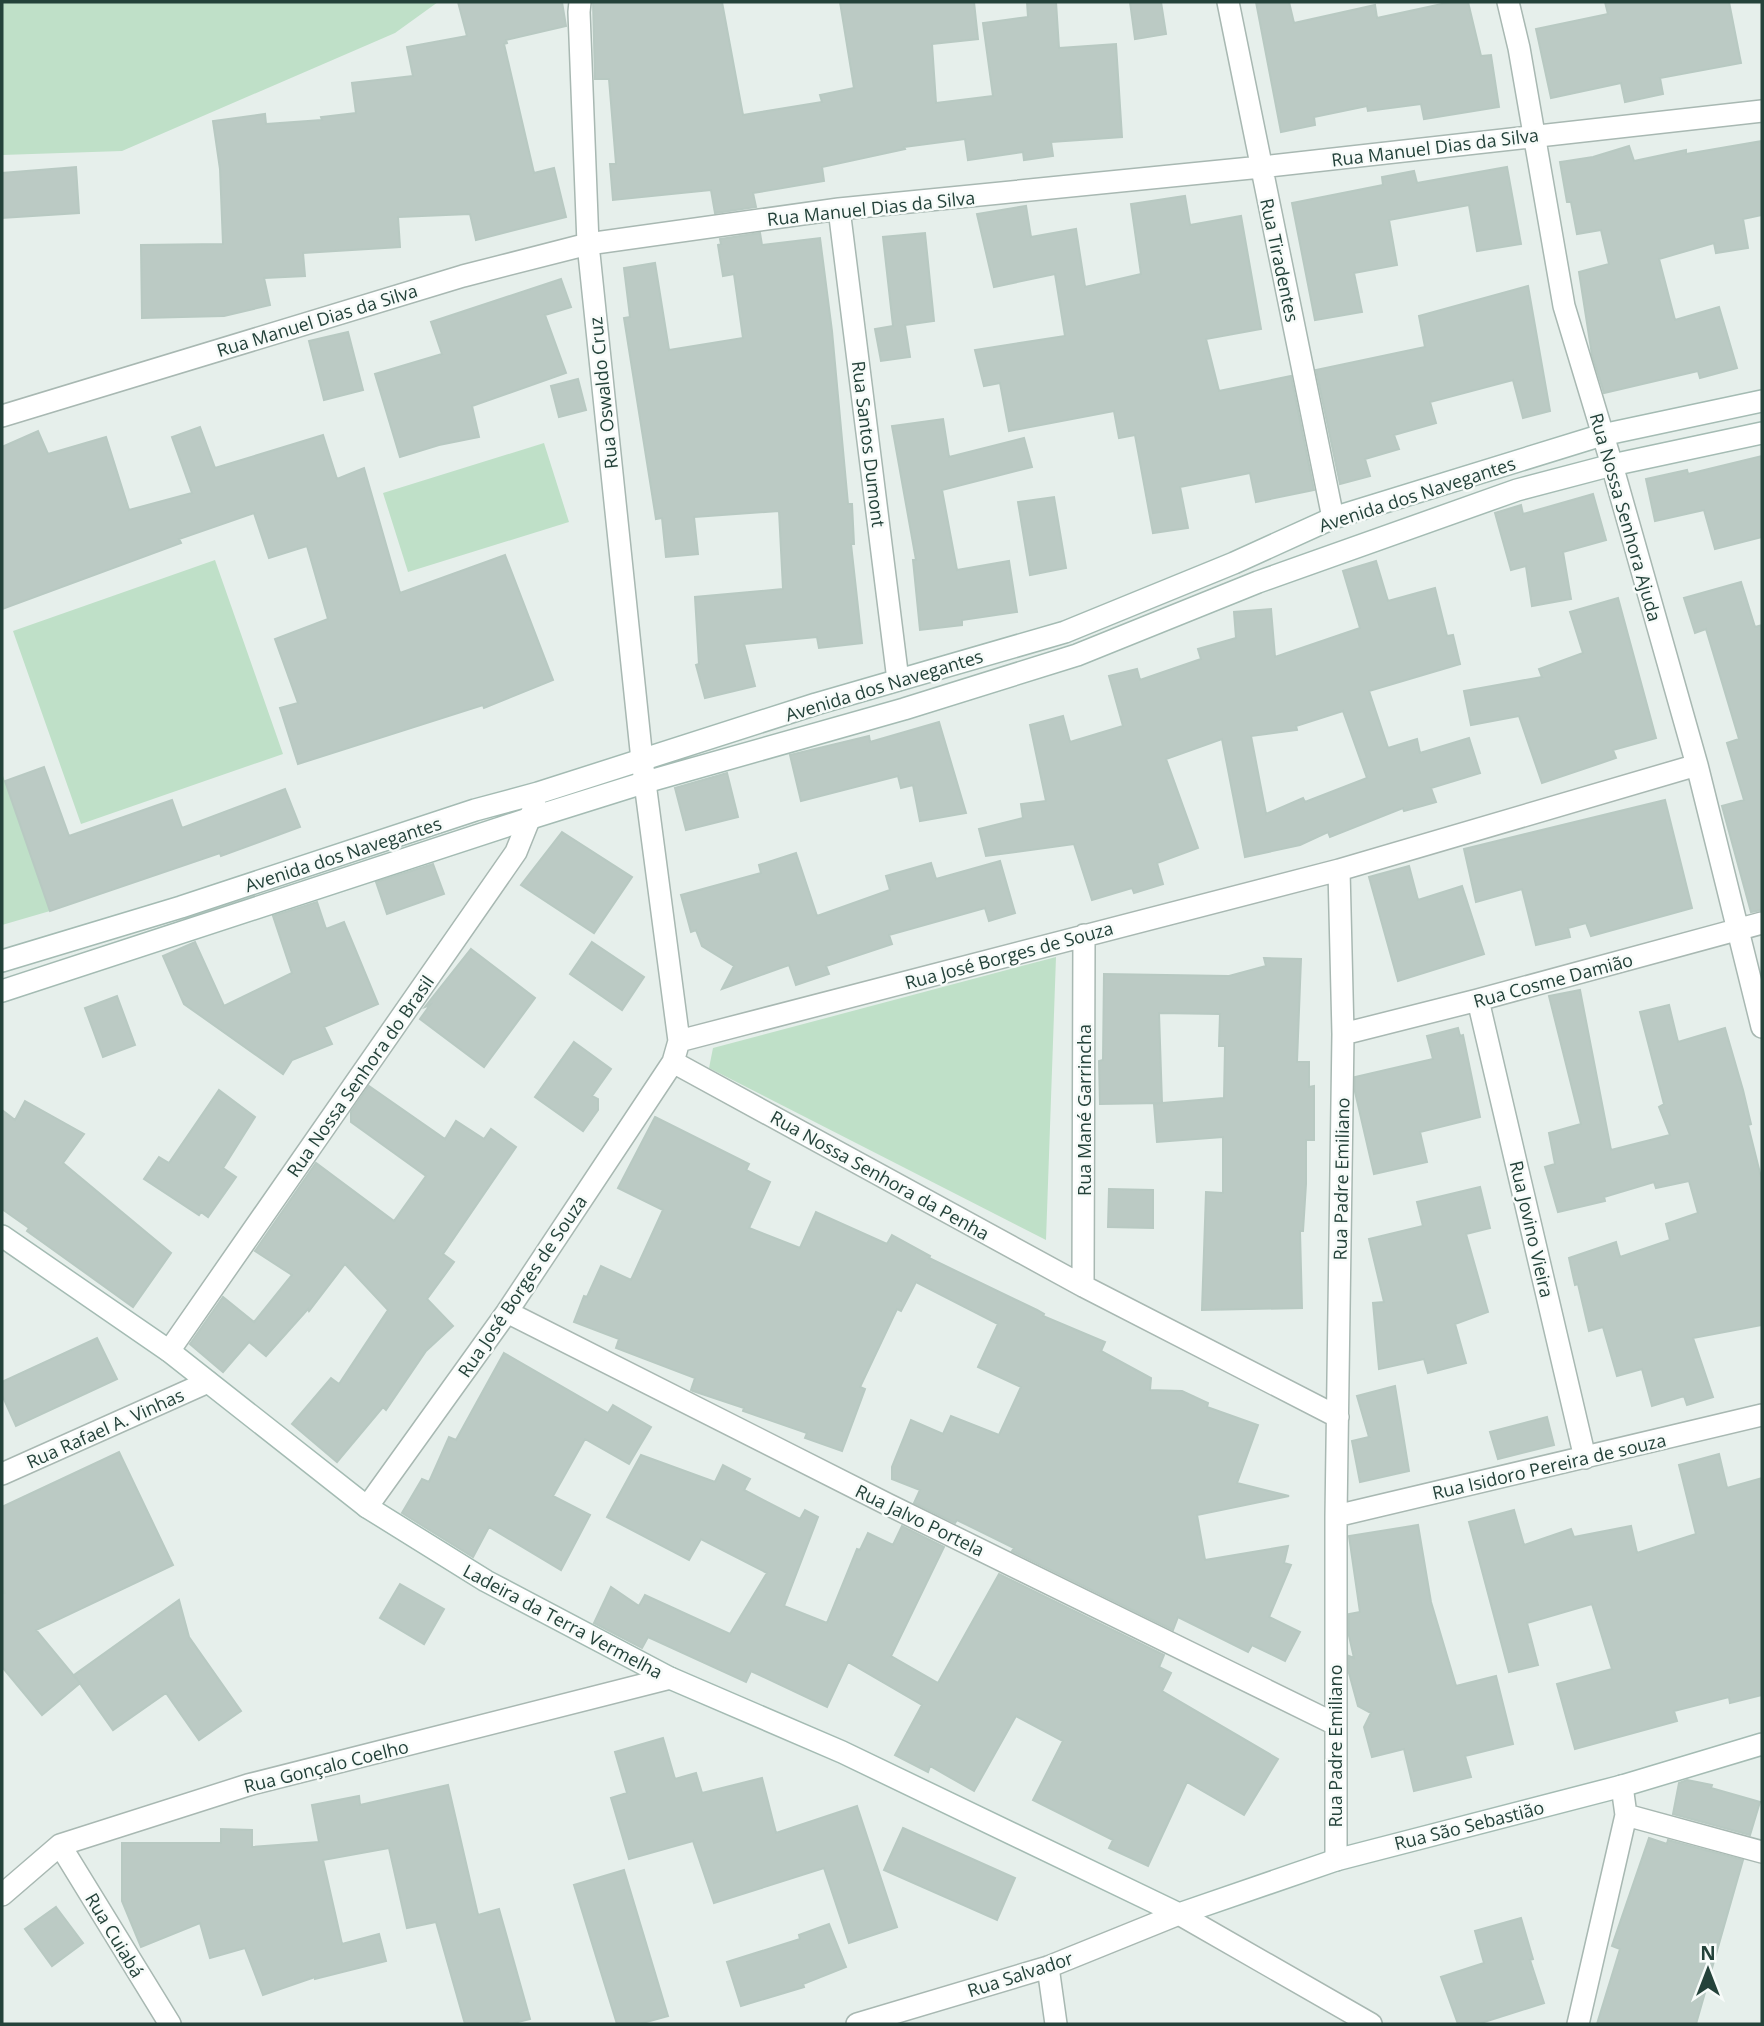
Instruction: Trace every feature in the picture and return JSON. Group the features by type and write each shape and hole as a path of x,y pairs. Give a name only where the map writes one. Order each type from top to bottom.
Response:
{"street":[{"name":"Rua Oswaldo Cruz","path":"580,2 588,244 646,782"},
{"name":"Rua Tiradentes","path":"1228,2 1333,518"},
{"name":"Rua Nossa Senhora Ajuda","path":"1508,2 1519,48 1564,306 1697,765 1762,1027"},
{"name":"Rua Manuel Dias da Silva","path":"2,416 463,276 588,244 839,209 1261,167 1762,111"},
{"name":"Rua Santos Dumont","path":"839,209 898,680"},
{"name":"Avenida dos Navegantes","path":"2,961 181,907 475,810 538,793 898,680 1065,632 1234,563 1333,518 1602,435 1762,401"},
{"name":"Avenida dos Navegantes","path":"2,991 646,782 904,709 1077,655 1258,582 1517,490 1612,465 1762,433"},
{"path":"1339,870 1697,765"},
{"path":"646,782 679,1041 673,1062"},
{"name":"Rua Nossa Senhora do Brasil","path":"169,1352 516,852 531,818 538,793"},
{"name":"Rua José Borges de Souza","path":"679,1041 1339,870"},
{"name":"Rua Padre Emiliano","path":"1336,1860 1336,1516 1343,1034 1339,870"},
{"name":"Rua Cosme Damião","path":"1343,1034 1762,923"},
{"name":"Rua Mané Garrincha","path":"1083,1286 1084,934"},
{"name":"Rua Jovino Vieira","path":"1478,1000 1585,1458"},
{"name":"Rua José Borges de Souza","path":"367,1507 507,1312 673,1062"},
{"name":"Rua Nossa Senhora da Penha","path":"673,1062 1083,1286 1338,1417"},
{"name":"Ladeira da Terra Vermelha","path":"2,1236 169,1352 367,1507 486,1581 670,1678 842,1752 1179,1914 1371,2024"},
{"name":"Rua Jalvo Portela","path":"507,1312 887,1504 1335,1724"},
{"name":"Rua Rafael A. Vinhas","path":"2,1474 208,1382"},
{"name":"Rua Isidoro Pereira de souza","path":"1336,1516 1762,1415"},
{"name":"Rua Gonçalo Coelho","path":"2,1895 60,1845 248,1785 670,1678"},
{"name":"Rua São Sebastião","path":"1179,1914 1336,1860 1622,1786 1762,1744"},
{"path":"1578,2024 1626,1815 1622,1786"},
{"path":"1626,1815 1762,1852"},
{"name":"Rua Cuiabá","path":"60,1845 170,2024"},
{"name":"Rua Salvador","path":"857,2024 1048,1967 1179,1914"},
{"path":"1048,1967 1056,2024"}],"green space":[{"path":"2,2 438,2 395,33 122,151 2,155"},
{"path":"544,443 569,522 408,572 383,493"},
{"path":"215,560 283,754 81,824 13,631"},
{"path":"2,773 50,911 2,925"},
{"path":"1056,957 1046,1240 709,1068 713,1048"}],"building":[{"path":"458,2 562,2 566,26 506,40 507,43 504,44 534,173 554,168 566,217 476,240 470,214 398,217 400,247 303,253 305,276 264,278 270,305 224,316 142,318 141,245 223,244 220,169 213,121 265,114 266,124 322,120 321,117 356,113 352,83 413,76 407,47 467,36"},
{"path":"593,2 722,2 743,115 822,102 820,95 854,88 840,2 974,2 978,39 932,44 936,103 993,96 983,23 1028,17 1027,2 1056,2 1059,48 1116,44 1122,137 1051,142 1053,156 1024,160 1023,152 968,160 965,139 904,147 905,149 822,167 824,181 753,193 756,207 715,213 711,190 613,200 610,164 616,164 609,79 595,79"},
{"path":"1130,2 1161,2 1166,34 1135,39"},
{"path":"1256,2 1289,2 1294,23 1375,5 1377,18 1451,2 1468,2 1481,56 1491,55 1499,107 1424,119 1421,104 1368,111 1367,106 1314,117 1315,125 1281,132"},
{"path":"1605,2 1729,2 1741,63 1660,78 1663,94 1625,102 1621,83 1551,98 1536,29 1608,14"},
{"path":"1762,141 1762,215 1743,219 1748,248 1716,253 1714,243 1659,259 1675,320 1719,307 1737,368 1700,378 1698,371 1604,393 1592,355 1579,272 1609,264 1601,230 1577,234 1571,202 1567,202 1560,162 1593,157 1629,146 1634,161 1686,150 1686,154"},
{"path":"76,167 79,213 2,218 2,173"},
{"path":"1507,167 1521,244 1477,251 1469,205 1389,220 1397,265 1354,273 1362,312 1315,320 1292,203 1383,185 1382,177 1414,171 1417,183"},
{"path":"1185,196 1190,225 1241,216 1261,329 1206,339 1219,391 1291,376 1314,490 1256,502 1250,473 1180,487 1188,528 1153,533 1135,435 1119,438 1114,411 1009,431 1000,383 984,386 975,350 1065,336 1055,274 994,287 977,214 1026,206 1031,237 1076,229 1085,287 1141,274 1131,204"},
{"path":"760,233 762,245 820,238 832,331 848,504 852,504 854,544 851,544 862,643 819,648 817,637 744,644 755,686 705,698 696,665 699,664 695,597 783,589 779,511 694,517 698,554 666,557 662,518 656,519 624,318 630,317 624,268 655,263 669,350 743,338 734,274 723,276 718,245 721,244 720,239"},
{"path":"925,233 934,321 905,325 910,357 881,361 875,329 893,326 883,237"},
{"path":"561,279 571,307 545,315 566,373 472,406 479,437 400,457 375,374 442,354 431,322"},
{"path":"1528,286 1550,411 1523,418 1513,380 1430,402 1436,423 1394,435 1399,449 1365,459 1370,476 1340,484 1316,370 1425,347 1419,316"},
{"path":"348,332 363,390 324,400 309,341"},
{"path":"578,379 586,410 559,417 551,386"},
{"path":"943,419 949,457 1024,438 1032,467 942,490 957,570 1009,561 1017,612 962,620 962,625 920,630 913,560 916,560 892,426"},
{"path":"200,427 215,468 323,435 337,479 364,468 400,593 505,555 553,680 484,708 483,705 298,764 280,708 298,703 275,639 328,619 307,546 269,558 254,513 179,539 181,543 2,609 2,447 38,431 48,454 106,437 129,510 192,493 172,437"},
{"path":"1762,456 1762,537 1715,549 1704,510 1655,521 1646,479 1687,470 1688,474"},
{"path":"1593,494 1606,540 1563,552 1571,599 1532,606 1526,566 1511,570 1495,513 1521,505 1523,514"},
{"path":"1054,497 1066,568 1030,575 1018,502"},
{"path":"1376,561 1388,601 1435,588 1447,636 1453,635 1460,664 1369,691 1388,748 1417,739 1420,753 1469,738 1480,773 1431,788 1436,802 1404,811 1403,808 1330,837 1328,832 1300,845 1245,857 1222,739 1166,759 1198,848 1157,863 1163,884 1134,893 1132,888 1092,900 1074,844 986,856 979,829 1023,818 1021,804 1046,801 1030,725 1063,716 1070,742 1123,726 1109,676 1137,669 1140,680 1201,659 1198,649 1236,638 1234,612 1271,609 1275,657 1360,628 1343,571","holes":["1343,711 1367,778 1305,802 1303,798 1266,814 1251,736 1297,730 1296,726"]},
{"path":"1741,582 1755,627 1762,625 1762,910 1751,912 1722,806 1744,800 1727,743 1739,739 1706,629 1695,633 1684,598"},
{"path":"1618,598 1656,738 1613,750 1616,758 1542,783 1519,716 1471,725 1464,691 1542,677 1539,669 1583,653 1570,612"},
{"path":"939,722 966,813 920,821 913,785 901,788 898,776 801,801 790,755 869,736 870,742"},
{"path":"44,767 69,836 172,800 182,828 285,789 300,827 221,856 220,853 50,911 5,781"},
{"path":"727,773 738,817 686,830 675,788"},
{"path":"1665,800 1692,908 1591,936 1586,923 1568,928 1570,937 1536,945 1522,889 1476,902 1464,849"},
{"path":"562,832 632,877 594,933 521,885"},
{"path":"796,853 817,916 890,890 886,876 931,863 936,879 1000,861 1015,913 989,921 985,908 889,935 892,944 826,966 829,974 796,985 789,965 722,989 734,966 702,946 696,930 691,932 681,895 761,873 759,865"},
{"path":"433,864 444,894 387,914 376,882"},
{"path":"1409,866 1418,900 1462,886 1484,954 1398,981 1369,877"},
{"path":"317,902 326,929 344,922 378,1004 324,1027 332,1044 292,1060 283,1074 184,1004 163,956 195,942 224,1006 292,973 273,916"},
{"path":"592,942 644,977 622,1010 570,974"},
{"path":"471,949 535,998 484,1067 420,1019 430,1005 425,1007"},
{"path":"1264,958 1301,959 1297,1062 1309,1062 1309,1087 1314,1086 1314,1140 1306,1140 1303,1231 1300,1231 1302,1308 1202,1310 1206,1192 1223,1193 1223,1137 1157,1142 1154,1104 1162,1103 1100,1104 1099,1061 1103,1060 1104,974 1229,976 1266,966","holes":["1159,1013 1220,1014 1219,1046 1225,1046 1224,1098 1162,1103"]},
{"path":"1580,990 1611,1150 1670,1135 1659,1107 1664,1104 1640,1012 1669,1005 1678,1042 1725,1028 1743,1090 1751,1124 1748,1125 1762,1181 1762,1325 1693,1338 1713,1397 1687,1405 1684,1396 1652,1406 1642,1369 1617,1376 1603,1327 1589,1331 1578,1284 1575,1285 1569,1258 1616,1242 1620,1257 1670,1240 1666,1224 1698,1213 1689,1181 1656,1188 1654,1182 1604,1197 1605,1201 1558,1212 1545,1167 1555,1164 1549,1133 1581,1124 1549,996"},
{"path":"117,996 135,1045 103,1057 85,1008"},
{"path":"1458,1028 1460,1036 1463,1035 1480,1117 1420,1132 1427,1162 1374,1174 1355,1092 1355,1077 1433,1059 1427,1036"},
{"path":"574,1042 611,1069 592,1096 598,1099 598,1110 583,1131 535,1097"},
{"path":"369,1086 445,1139 456,1121 484,1139 491,1129 516,1147 443,1254 454,1262 427,1299 453,1326 426,1351 386,1410 383,1407 337,1462 292,1424 331,1378 339,1384 388,1310 345,1264 309,1311 308,1309 266,1356 249,1342 223,1372 190,1344 223,1297 254,1322 292,1275 255,1251 316,1163 394,1221 426,1176 351,1122 351,1112"},
{"path":"219,1090 255,1117 223,1168 236,1177 208,1217 201,1212 199,1215 144,1179 159,1157 169,1163"},
{"path":"25,1101 84,1134 63,1163 171,1253 133,1307 27,1231 29,1228 2,1209 2,1110 15,1120"},
{"path":"655,1117 749,1164 746,1170 770,1182 749,1228 800,1248 816,1212 887,1244 892,1235 930,1256 929,1258 1037,1310 1044,1314 1043,1316 1105,1342 1101,1351 1151,1378 1150,1390 1182,1391 1208,1403 1207,1407 1258,1425 1237,1483 1289,1496 1197,1515 1205,1560 1288,1546 1284,1563 1291,1565 1269,1617 1300,1632 1285,1661 1252,1645 1248,1652 1178,1617 1173,1630 1012,1551 1014,1548 957,1520 955,1523 914,1503 920,1490 892,1479 892,1467 911,1420 943,1434 951,1416 999,1435 1021,1387 978,1367 998,1324 916,1282 901,1311 897,1309 860,1387 865,1389 842,1451 805,1438 807,1433 693,1391 691,1390 695,1378 616,1348 619,1339 574,1322 584,1296 587,1297 601,1266 631,1280 663,1210 618,1188"},
{"path":"1480,1187 1490,1228 1466,1234 1488,1312 1455,1324 1466,1363 1428,1373 1424,1359 1379,1369 1373,1303 1384,1302 1369,1239 1423,1226 1417,1202"},
{"path":"1109,1189 1153,1190 1153,1228 1108,1227"},
{"path":"97,1338 117,1379 16,1426 2,1395 2,1382"},
{"path":"504,1353 608,1413 613,1405 651,1427 629,1464 585,1439 553,1496 590,1515 561,1570 489,1527 473,1557 402,1513 422,1479 429,1482 449,1437 456,1440"},
{"path":"1395,1386 1409,1471 1360,1482 1352,1441 1369,1437 1357,1396"},
{"path":"1547,1417 1554,1445 1498,1459 1490,1432"},
{"path":"119,1452 173,1565 36,1630 80,1683 42,1715 2,1667 2,1590 5,1594 2,1586 2,1507"},
{"path":"1719,1454 1727,1488 1762,1478 1762,1695 1730,1703 1729,1697 1674,1711 1677,1721 1575,1749 1557,1684 1612,1669 1592,1604 1527,1623 1538,1665 1509,1672 1469,1522 1514,1510 1524,1545 1571,1529 1574,1537 1631,1526 1637,1553 1696,1534 1679,1465"},
{"path":"641,1455 715,1482 723,1465 750,1479 744,1490 800,1519 805,1510 818,1517 784,1606 827,1623 857,1549 860,1550 868,1533 893,1545 902,1526 944,1547 891,1656 938,1683 999,1574 1164,1655 1159,1667 1171,1673 1162,1691 1278,1759 1244,1815 1187,1782 1148,1866 1109,1848 1113,1840 1033,1800 1063,1741 1016,1716 974,1791 930,1766 928,1772 895,1755 922,1705 848,1662 827,1707 751,1671 746,1682 648,1637 642,1648 594,1623 611,1587 639,1606 645,1595 730,1634 767,1573 701,1539 689,1560 607,1517"},
{"path":"1418,1525 1431,1602 1456,1686 1496,1676 1513,1744 1465,1756 1471,1777 1414,1791 1404,1749 1372,1757 1364,1727 1371,1713 1358,1706 1349,1673 1349,1656 1354,1658 1349,1636 1349,1614 1360,1612 1349,1536"},
{"path":"400,1584 444,1609 424,1644 380,1618"},
{"path":"179,1600 189,1637 241,1711 199,1740 166,1693 113,1730 74,1675"},
{"path":"663,1738 675,1779 696,1773 702,1793 762,1778 776,1833 857,1806 897,1927 849,1943 824,1868 714,1903 693,1841 629,1859 611,1798 627,1793 615,1752"},
{"path":"1687,1780 1712,1785 1711,1788 1760,1802 1750,1835 1673,1814 1679,1783"},
{"path":"448,1785 478,1915 499,1909 530,2019 510,2024 465,2024 436,1922 407,1928 389,1848 323,1860 342,1944 379,1934 386,1961 315,1977 263,1995 245,1948 210,1958 200,1923 141,1947 122,1901 122,1843 221,1843 221,1829 252,1830 252,1847 319,1842 312,1805 359,1796 360,1805"},
{"path":"903,1828 1015,1878 997,1920 884,1870"},
{"path":"1649,1838 1667,1844 1668,1840 1743,1860 1696,2024 1597,2024 1620,1949 1612,1946"},
{"path":"624,1870 668,2016 639,2024 617,2024 574,1885"},
{"path":"56,1907 83,1943 52,1966 25,1929"},
{"path":"1521,1918 1533,1959 1530,1960 1544,2003 1478,2024 1458,2024 1441,1977 1484,1963 1475,1931"},
{"path":"829,1924 846,1967 803,1984 804,1987 741,2006 727,1962 800,1939 799,1935"}]}
